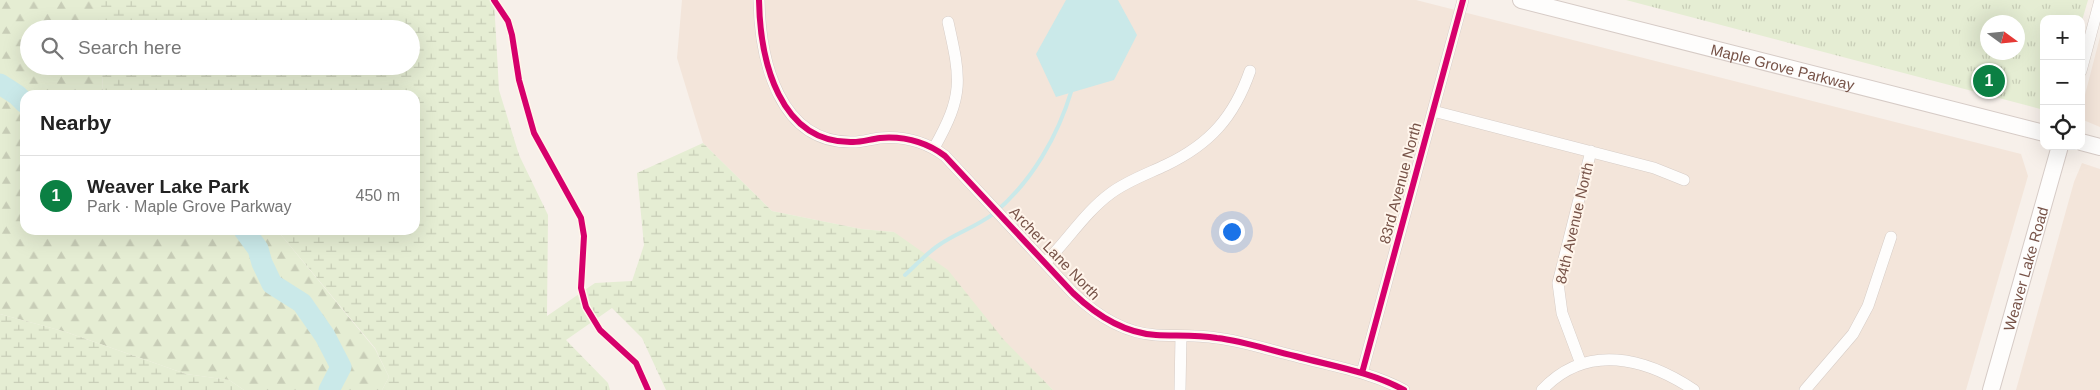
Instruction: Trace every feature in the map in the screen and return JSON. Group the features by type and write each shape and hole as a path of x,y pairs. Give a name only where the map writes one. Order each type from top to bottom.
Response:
{"main road":[{"name":"Maple Grove Parkway","path":"1521,0 2040,132"},
{"path":"2085,143 2100,147"},
{"name":"Weaver Lake Road","path":"1991,390 2059,150"}],"street":[{"name":"Archer Lane North","path":"759,0 762,40 769,69 781,99 791,115 804,128 819,136 836,141 854,142 899,138 934,148 945,156 1090,309 1110,322 1131,330 1153,335 1204,336 1230,340 1362,373 1391,383 1404,390"},
{"name":"83rd Avenue North","path":"1362,373 1463,0"},
{"path":"2084,60 2100,0"},
{"path":"934,148 954,109 958,90 955,55 948,22"},
{"path":"1045,263 1060,249 1091,211 1112,193 1193,151 1212,135 1237,104 1250,71"},
{"path":"1433,111 1654,168 1684,180"},
{"name":"84th Avenue North","path":"1581,364 1562,312 1558,283 1591,151"},
{"path":"1805,390 1853,334 1868,306 1891,236"},
{"path":"1180,390 1181,336"},
{"path":"1542,390 1563,373 1581,364 1619,360 1638,362 1670,375 1694,390"}],"shaded area":[{"path":"682,0 1416,0 2021,154 2028,176 1966,390 1053,390 894,232 861,229 772,211 703,143 677,58"},
{"path":"2100,37 2100,127 2085,121 2085,95"},
{"path":"2082,163 2100,169 2100,390 2016,390 2074,182"}],"green space":[{"path":"0,0 99,0 99,20 20,20 20,75 102,75 103,90 20,90 20,235 281,235 375,349 389,377 382,390 244,390 229,380 186,374 66,332 0,314"},
{"path":"99,0 494,0 499,90 519,155 548,215 547,316 595,283 632,281 644,245 637,173 703,143 772,211 861,229 894,232 948,270 1004,340 1053,390 666,390 642,338 612,308 566,340 608,383 610,390 382,390 389,377 375,348 281,235 420,235 420,90 103,90 102,75 420,75 420,20 99,20"},
{"path":"1626,0 2088,0 2084,15 2040,15 2040,109"},
{"path":"0,314 66,332 186,374 229,380 244,390 0,390"}],"water":[{"path":"1066,0 1118,0 1137,35 1114,80 1056,97 1036,54"}],"waterway":[{"path":"0,84 20,98"},
{"path":"905,275 939,245 993,214 1020,188 1051,141 1072,89"},
{"path":"248,235 258,249 272,284 302,303 325,336 341,367 329,390"}],"cycle path":[{"path":"494,0 508,21 519,80 534,133 581,218 584,236 581,288 586,307 600,330 636,363 648,390"},
{"path":"759,0 760,23 770,72 779,94 791,114 807,129 828,139 853,142 880,138 906,139 938,151 945,156 1073,293 1091,309 1111,322 1144,334 1209,337 1246,343 1365,374 1404,390"},
{"path":"1362,373 1463,0"}],"place":[{"name":"Weaver Lake Park","path":"1989,81"}]}
